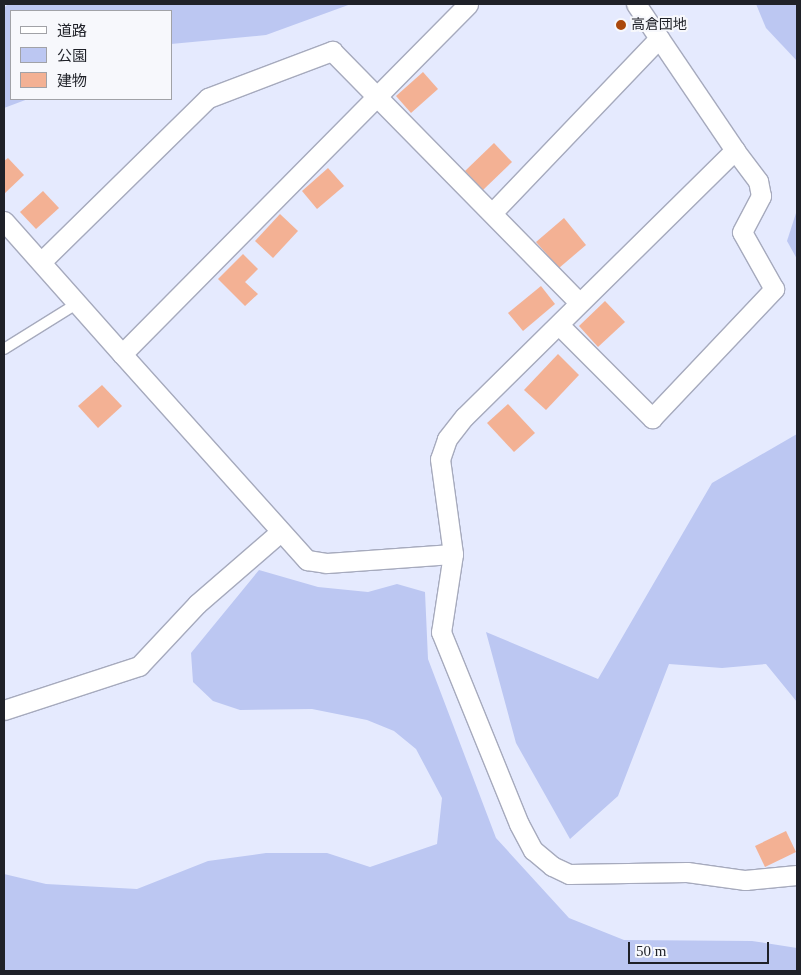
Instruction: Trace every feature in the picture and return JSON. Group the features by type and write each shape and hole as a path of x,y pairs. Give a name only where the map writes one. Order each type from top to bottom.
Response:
{"street":[{"path":"122,354 378,100 468,4"},
{"path":"559,325 652,418 774,289 742,232 760,196 758,181 636,4"},
{"path":"492,213 660,38"},
{"path":"42,261 208,98 332,51 378,100 579,302"},
{"path":"735,150 579,302 559,325 447,439 440,459 453,554 441,632 473,718 533,850 552,866 570,874 686,872 745,880 797,875"},
{"path":"4,221 42,261 122,354 307,560 326,563 453,554"},
{"path":"4,710 139,666 197,604 280,532"}],"lane":[{"path":"4,350 78,303"}],"green space":[{"path":"8,4 351,4 266,35 172,44 172,10 10,10 10,100 25,100 4,108 4,8"},
{"path":"756,4 797,4 797,61 766,28"},
{"path":"797,210 797,259 787,241"},
{"path":"797,434 797,702 766,664 722,668 669,664 618,796 570,839 516,743 486,632 598,679 712,483"},
{"path":"259,570 318,587 368,592 397,584 425,592 428,659 496,838 569,918 624,940 752,941 797,948 797,971 4,971 4,874 46,884 137,889 208,861 266,853 327,853 370,867 437,844 442,798 416,749 394,731 367,720 312,709 240,710 213,701 193,682 191,653"}],"building":[{"path":"423,72 438,89 411,113 396,96"},
{"path":"494,143 512,162 483,190 465,171"},
{"path":"8,158 24,175 4,194 4,161"},
{"path":"328,168 344,186 317,209 302,191"},
{"path":"43,191 59,208 36,229 20,212"},
{"path":"280,214 298,231 273,258 255,241"},
{"path":"564,218 586,245 559,268 536,242"},
{"path":"243,254 258,269 245,282 258,294 245,306 218,279"},
{"path":"541,286 555,304 523,331 508,313"},
{"path":"605,301 625,322 598,347 579,326"},
{"path":"558,354 579,375 546,410 524,390"},
{"path":"102,385 122,406 98,428 78,406"},
{"path":"508,404 535,433 514,452 487,423"},
{"path":"786,831 796,852 765,867 755,846"}],"place":[{"name":"高倉団地","path":"621,25"}]}
